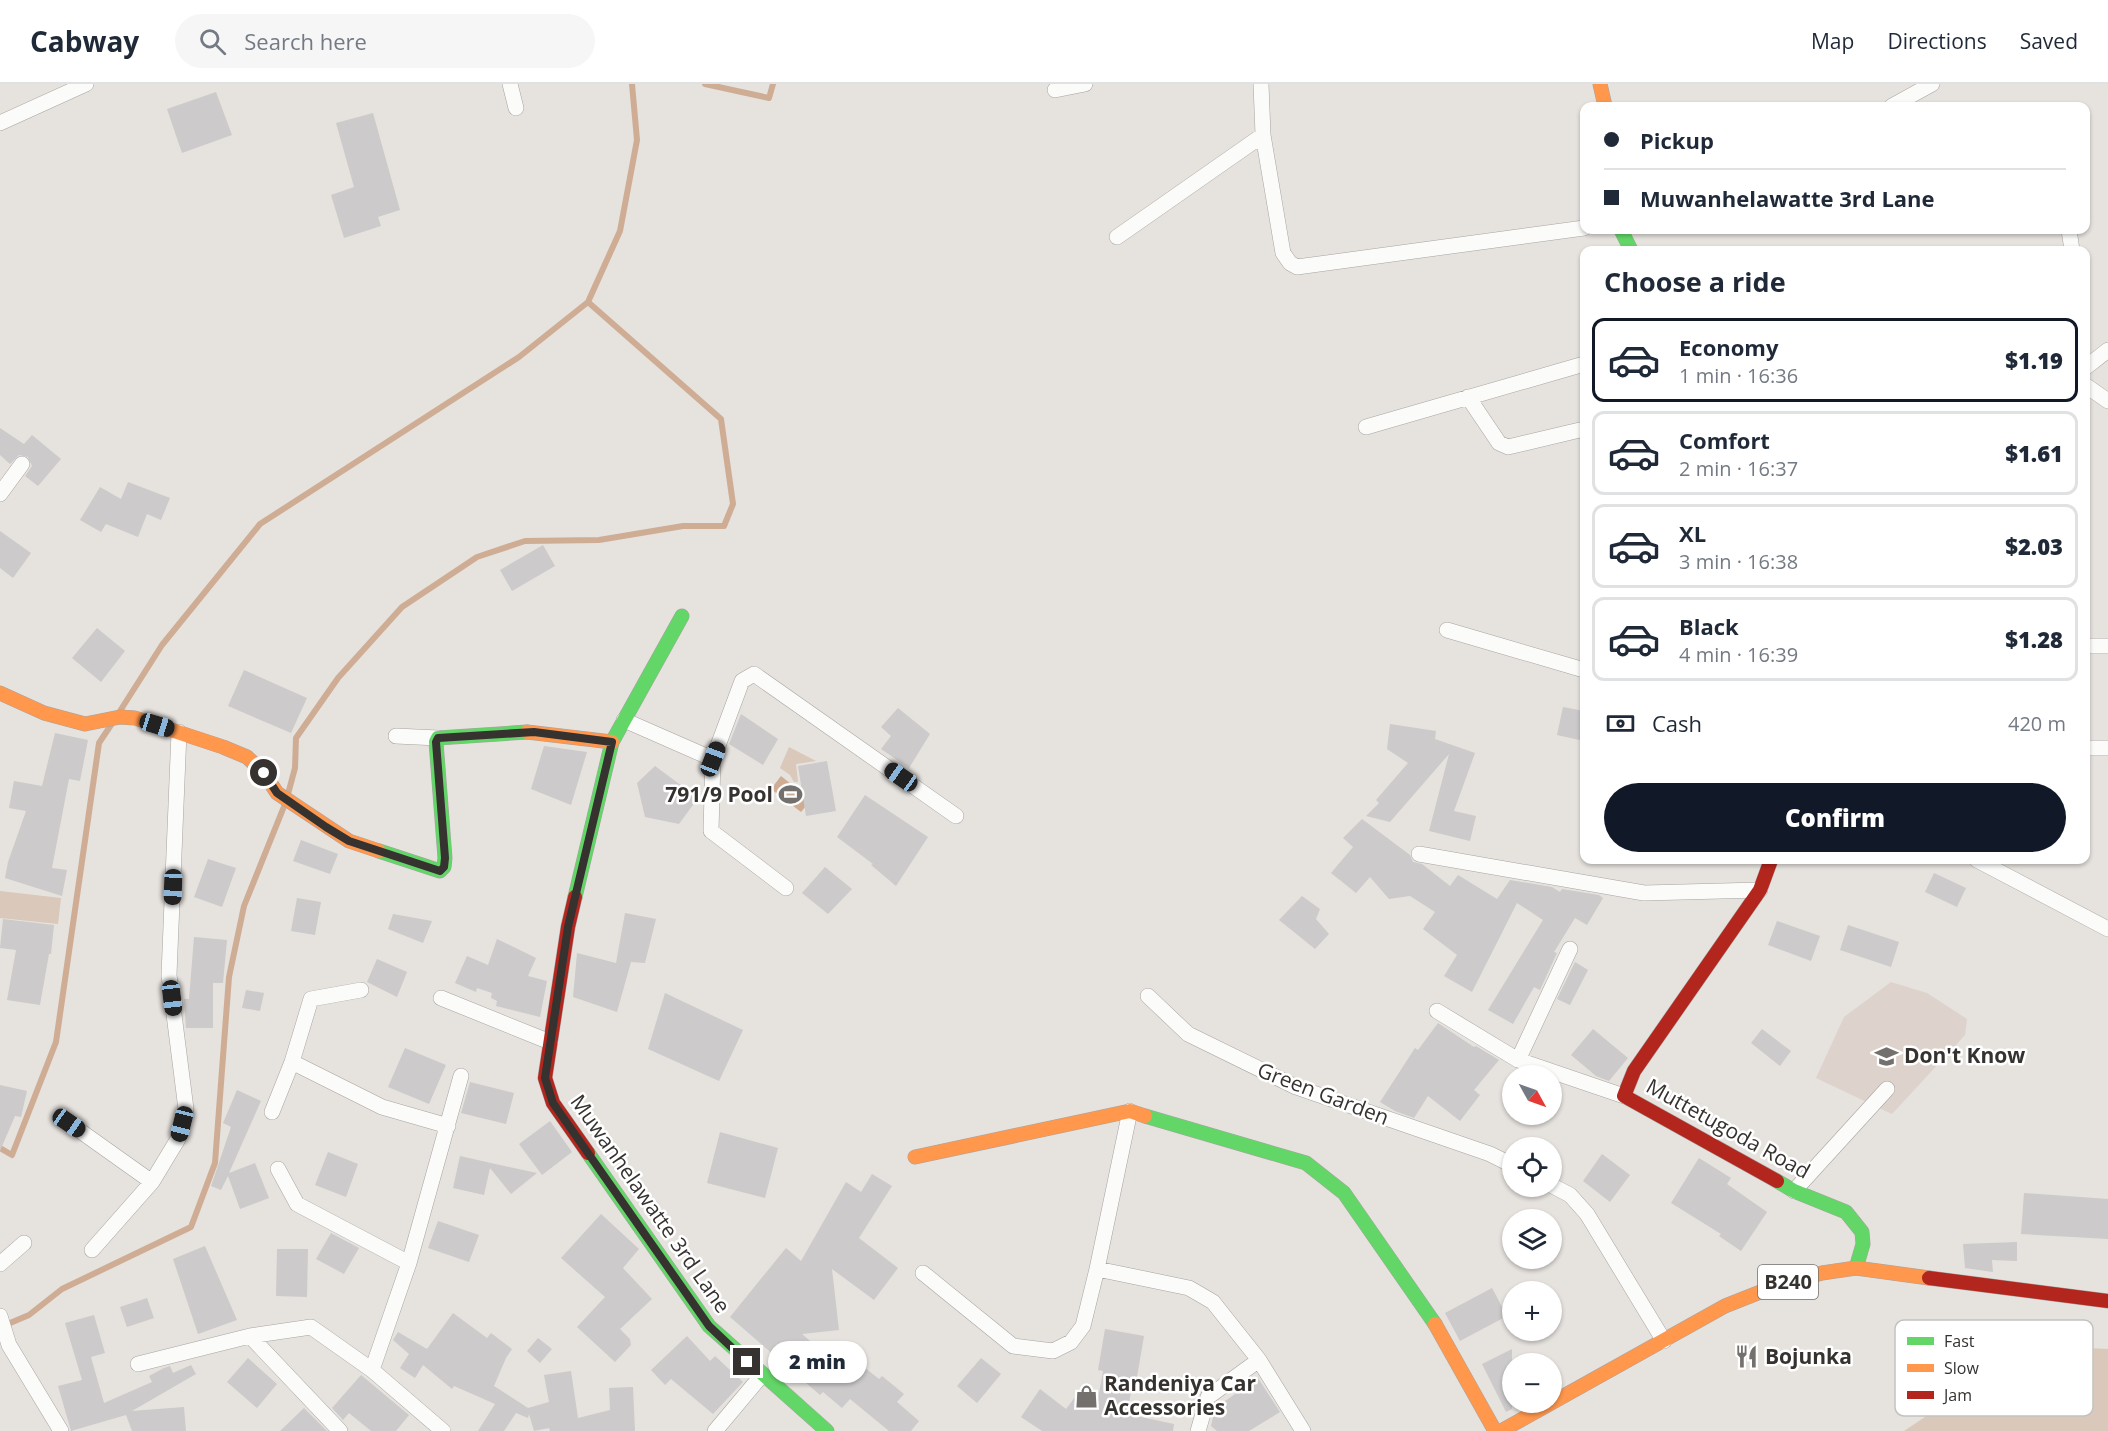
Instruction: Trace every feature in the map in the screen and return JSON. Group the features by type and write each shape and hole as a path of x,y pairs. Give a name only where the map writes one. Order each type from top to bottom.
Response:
{"street":[{"path":"0,123 86,84"},
{"path":"510,84 516,108"},
{"path":"1055,90 1086,84"},
{"path":"1261,84 1263,135 1283,253 1290,263 1298,267 1580,229"},
{"path":"1600,84 1604,102"},
{"path":"1899,102 1932,84"},
{"path":"1117,237 1263,135"},
{"path":"2090,364 2108,350"},
{"path":"1366,427 1580,365"},
{"path":"2090,388 2108,401"},
{"path":"1468,398 1499,443 1508,447 1580,430"},
{"path":"0,494 21,464"},
{"name":"Muwanhelawatte 3rd Lane","path":"682,616 612,742 568,927 545,1078 553,1103 709,1326 827,1431"},
{"path":"1447,630 1580,669"},
{"path":"2090,646 2108,646"},
{"path":"786,888 711,831 713,759 742,681 754,674 956,816"},
{"path":"0,693 44,713 85,724 120,717 135,718 247,757 264,773 277,793 349,841 440,871 444,867 445,858 436,742 438,738"},
{"path":"624,720 713,759"},
{"path":"92,1250 152,1182 178,1139 186,1109 170,975 179,732"},
{"path":"396,736 438,738 534,732 612,742"},
{"path":"2090,748 2108,748"},
{"path":"1419,854 1644,893 1760,890"},
{"name":"Muttetugoda Road","path":"1770,864 1760,890 1634,1071 1624,1096 1794,1191 1846,1212 1862,1232 1863,1244 1856,1268"},
{"path":"1985,864 2108,928"},
{"path":"1518,1060 1570,950"},
{"path":"272,1112 292,1062 311,999 361,990"},
{"name":"Green Garden","path":"1148,996 1188,1034 1296,1088 1502,1160"},
{"path":"441,998 550,1042"},
{"path":"1437,1011 1518,1060 1624,1096"},
{"path":"292,1062 382,1107 448,1126"},
{"path":"372,1370 410,1263 461,1076"},
{"path":"1794,1191 1887,1089"},
{"path":"915,1157 1130,1111 1306,1163 1344,1193 1429,1312 1495,1431"},
{"path":"923,1273 1013,1346 1053,1352 1071,1342 1083,1326 1130,1111"},
{"path":"69,1123 152,1182"},
{"path":"278,1168 297,1204 410,1263"},
{"path":"1562,1191 1570,1195 1587,1214 1664,1341"},
{"path":"0,1264 24,1243"},
{"name":"B240","path":"1501,1431 1725,1306 1763,1290 1820,1272 1856,1268 2108,1301"},
{"path":"1097,1269 1189,1288 1212,1302 1259,1360 1303,1431"},
{"path":"1,1319 9,1345 61,1431"},
{"path":"138,1364 250,1336 311,1327 372,1370 443,1431"},
{"path":"250,1336 340,1431"},
{"path":"1198,1431 1208,1397 1259,1360"},
{"path":"715,1431 762,1375"}],"shaded area":[{"path":"789,747 816,761 796,764 798,782 794,782 790,775 780,768"},
{"name":"791/9 Pool","path":"781,776 811,800 801,812 771,789"},
{"path":"0,891 61,898 58,924 0,918"},
{"name":"Don't Know","path":"1891,982 1927,993 1967,1019 1965,1035 1892,1114 1816,1078 1844,1017"},
{"path":"2093,1348 2108,1349 2108,1431 1904,1431 1926,1416 2093,1416"}],"building":[{"path":"216,92 232,135 182,153 167,109"},
{"path":"373,113 400,210 378,217 381,226 344,238 331,195 354,187 336,123"},
{"path":"0,428 24,444 32,435 61,459 38,486 25,476 32,466 28,457 19,455 10,464 0,455"},
{"path":"128,482 170,498 161,520 147,514 138,537 106,524 101,532 80,520 100,487 121,499"},
{"path":"0,531 31,553 13,578 0,568"},
{"path":"543,545 555,566 512,591 500,570"},
{"path":"97,628 125,651 101,682 72,658"},
{"path":"244,670 307,698 291,733 228,706"},
{"path":"1563,707 1580,710 1580,740 1557,735"},
{"path":"898,708 930,734 909,768 881,749 891,736 881,727"},
{"path":"741,714 778,739 763,765 729,744"},
{"path":"1390,724 1436,731 1435,739 1475,753 1454,811 1476,816 1470,841 1429,831 1449,754 1390,822 1366,816 1379,803 1376,800 1408,763 1387,749"},
{"path":"55,733 88,740 80,781 69,779 52,868 67,870 62,896 5,878 8,862 26,811 9,808 14,781 42,786"},
{"path":"544,746 587,752 571,805 531,789"},
{"path":"827,761 836,811 806,816 798,766"},
{"path":"655,766 698,798 679,824 645,817 637,783"},
{"path":"865,795 928,837 896,886 871,865 873,864 837,837"},
{"path":"1362,819 1410,855 1413,862 1422,864 1450,886 1458,875 1497,899 1510,880 1552,887 1560,892 1562,889 1599,895 1603,898 1587,925 1575,918 1554,952 1557,953 1540,990 1534,987 1513,1024 1488,1010 1543,920 1517,903 1472,992 1444,976 1457,955 1423,929 1435,912 1410,896 1389,899 1370,877 1356,893 1331,873 1353,847 1343,838"},
{"path":"301,840 338,854 330,874 293,861"},
{"path":"208,859 236,868 222,907 194,897"},
{"path":"825,867 852,889 828,914 802,893"},
{"path":"1934,873 1966,888 1957,907 1925,892"},
{"path":"1302,896 1320,909 1316,919 1329,934 1315,949 1279,920"},
{"path":"297,898 321,902 315,935 291,931"},
{"path":"625,913 656,919 645,963 631,962 617,1012 573,997 577,953 616,963"},
{"path":"393,914 432,921 423,943 388,929"},
{"path":"3,919 54,925 51,954 49,954 40,1005 7,1000 16,950 0,948"},
{"path":"1777,921 1820,936 1811,961 1768,945"},
{"path":"1848,925 1899,942 1891,967 1840,950"},
{"path":"194,937 227,940 223,983 213,983 213,1028 186,1028 184,999 189,999"},
{"path":"497,939 536,958 528,976 547,981 540,1017 496,1006 497,1001 491,998 492,993 477,988 476,992 455,983 467,956 488,965"},
{"path":"377,959 407,972 397,997 367,982"},
{"path":"1575,962 1588,970 1570,1005 1557,999"},
{"path":"246,990 264,993 260,1011 242,1008"},
{"path":"665,993 743,1030 719,1081 648,1049"},
{"path":"1438,1023 1474,1047 1476,1046 1499,1060 1474,1090 1480,1095 1460,1121 1428,1096 1414,1118 1380,1102 1415,1048 1418,1050"},
{"path":"1593,1029 1628,1058 1609,1081 1596,1076 1571,1055"},
{"path":"1762,1029 1791,1051 1780,1066 1751,1043"},
{"path":"405,1048 446,1065 429,1104 388,1087"},
{"path":"470,1082 514,1093 506,1124 461,1113"},
{"path":"0,1085 27,1091 21,1117 15,1116 0,1151"},
{"path":"237,1090 261,1101 229,1173 255,1163 269,1198 240,1209 228,1176 221,1190 211,1186 231,1127 223,1123"},
{"path":"550,1121 572,1152 542,1175 519,1144"},
{"path":"720,1132 778,1148 765,1198 707,1183"},
{"path":"328,1152 358,1164 346,1197 315,1185"},
{"path":"1602,1154 1630,1175 1610,1202 1583,1181"},
{"path":"460,1156 537,1173 511,1194 490,1168 484,1195 453,1188"},
{"path":"1699,1158 1731,1178 1727,1184 1767,1212 1741,1251 1719,1236 1721,1234 1671,1203"},
{"path":"872,1174 892,1186 859,1238 898,1268 874,1300 832,1269 839,1330 802,1334 845,1371 855,1360 879,1379 882,1376 904,1394 897,1402 919,1421 911,1431 889,1431 850,1399 842,1408 823,1392 820,1395 730,1317 786,1248 801,1261 846,1182 861,1192"},
{"path":"2024,1193 2108,1199 2108,1239 2021,1234"},
{"path":"601,1214 639,1249 623,1268 652,1299 620,1329 630,1339 631,1345 615,1362 577,1327 605,1297 561,1258"},
{"path":"438,1221 479,1235 469,1262 428,1248"},
{"path":"331,1233 359,1248 344,1274 316,1259"},
{"path":"2017,1242 2017,1261 1992,1260 1993,1272 1965,1268 1963,1244"},
{"path":"205,1246 237,1320 198,1334 173,1259"},
{"path":"277,1249 308,1249 307,1297 276,1296"},
{"path":"1492,1288 1502,1307 1502,1319 1460,1341 1445,1313"},
{"path":"147,1298 154,1318 127,1327 120,1307"},
{"path":"453,1313 487,1338 491,1333 512,1349 494,1386 528,1408 549,1402 544,1375 571,1371 578,1418 610,1410 609,1388 633,1387 635,1431 550,1431 549,1428 534,1431 529,1414 528,1418 516,1413 504,1431 478,1431 495,1404 454,1386 452,1389 423,1365 415,1378 400,1368 409,1354 393,1340 398,1332 427,1349"},
{"path":"94,1315 105,1353 91,1357 104,1403 152,1382 149,1376 164,1368 170,1366 173,1373 191,1365 196,1374 132,1411 184,1407 186,1431 132,1431 126,1415 71,1431 58,1386 82,1380 65,1323"},
{"path":"1105,1329 1144,1336 1137,1377 1134,1376 1127,1414 1174,1424 1173,1431 1042,1431 1021,1417 1040,1389 1066,1409 1075,1397 1097,1404 1103,1371 1098,1370"},
{"path":"687,1336 710,1361 715,1356 743,1382 713,1414 671,1379 665,1385 651,1370"},
{"path":"538,1338 552,1349 540,1363 527,1351"},
{"path":"1502,1354 1502,1404 1482,1364"},
{"path":"248,1358 277,1384 257,1408 227,1382"},
{"path":"981,1358 1001,1374 977,1403 957,1386"},
{"path":"361,1375 409,1415 396,1431 371,1431 349,1413 343,1420 332,1408"},
{"path":"1258,1378 1280,1412 1249,1431 1217,1431 1211,1426 1215,1408"},
{"path":"304,1408 327,1431 280,1431"}],"waterway":[{"path":"120,711 162,645 260,524 519,357 588,302 620,231 637,140 632,84"},
{"path":"705,84 769,98 773,84"},
{"path":"288,794 295,768 296,738 338,678 402,607 477,557 525,541 599,540 683,526 724,526 733,504 721,419 588,302"},
{"path":"0,1148 12,1155 56,1042 99,743 111,725"},
{"path":"3,1326 29,1315 62,1289 191,1227 215,1163 229,977 244,906 285,804"}],"traffic: fast":[{"path":"1623,234 1629,246"},
{"path":"575,897 612,742 682,616"},
{"path":"379,851 440,871 444,867 445,858 436,742 438,738 527,732"},
{"path":"1145,1116 1306,1163 1344,1193 1435,1324"},
{"path":"588,1153 709,1326 827,1431"},
{"path":"1777,1181 1794,1191 1846,1212 1862,1232 1863,1244 1856,1268"}],"traffic: slow":[{"path":"1600,84 1604,102"},
{"path":"0,693 44,713 85,724 120,717 135,718 247,757 264,773 277,793 349,841 379,851"},
{"path":"527,732 612,742"},
{"path":"915,1157 1130,1111 1145,1116"},
{"path":"1501,1431 1725,1306 1773,1287 1822,1273 1856,1268 1929,1278"},
{"path":"1435,1324 1495,1431"}],"traffic: jam":[{"path":"1770,864 1760,890 1634,1071 1624,1096 1777,1181"},
{"path":"575,897 568,927 545,1078 553,1103 588,1153"},
{"path":"1929,1278 2108,1301"}],"place":[{"name":"791/9 Pool","path":"791,795"},
{"name":"Don't Know","path":"1886,1056"},
{"name":"Bojunka","path":"1747,1357"},
{"name":"Randeniya Car Accessories","path":"1086,1396"}],"route":[{"path":"264,773 277,793 349,841 440,871 444,867 445,858 436,742 438,738 534,732 612,742 568,927 545,1078 553,1103 709,1326 747,1362"}]}
